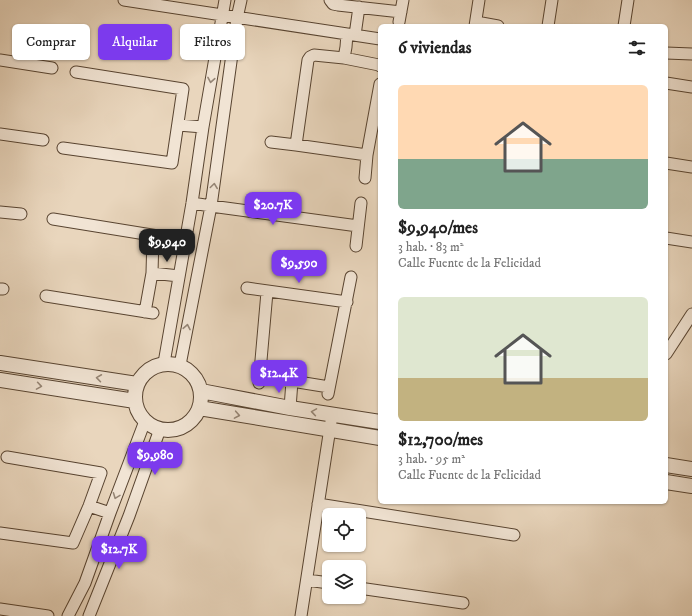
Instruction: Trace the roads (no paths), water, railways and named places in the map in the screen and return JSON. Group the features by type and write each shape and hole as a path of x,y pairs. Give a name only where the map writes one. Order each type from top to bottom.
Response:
{"street":[{"path":"124,0 378,39"},
{"path":"164,363 225,0"},
{"path":"180,365 211,206 237,18 241,0"},
{"path":"330,0 333,4 359,7 400,17 403,0"},
{"path":"476,24 479,0"},
{"path":"548,24 552,0"},
{"path":"624,24 628,0"},
{"path":"344,58 359,7"},
{"path":"668,53 692,54"},
{"path":"296,145 308,60 310,57 314,55 344,58 378,65"},
{"path":"0,60 52,68"},
{"path":"63,148 172,163 183,89 76,72"},
{"path":"668,83 692,87"},
{"path":"365,178 367,155 378,95"},
{"path":"178,125 203,127"},
{"path":"0,134 43,140"},
{"path":"271,142 367,155"},
{"path":"668,163 692,167"},
{"path":"192,203 358,226"},
{"path":"356,246 361,203"},
{"path":"0,212 21,214"},
{"path":"46,296 149,313 152,273 159,236 53,219"},
{"path":"668,238 692,242"},
{"path":"152,273 179,276"},
{"path":"268,292 260,378 292,381 329,390 351,277"},
{"path":"247,288 347,302"},
{"path":"668,351 692,314"},
{"path":"0,363 137,384"},
{"path":"164,363 180,365 187,369 198,381 201,391 199,408 193,419 179,428 172,430 156,428 145,421 138,411 134,395 137,384 150,368 164,363"},
{"path":"0,380 135,401"},
{"path":"290,408 292,381"},
{"path":"201,391 290,408 378,422"},
{"path":"199,408 329,431 378,438"},
{"path":"301,616 332,415"},
{"path":"68,616 85,583 145,421"},
{"path":"89,616 129,516 160,429"},
{"path":"6,534 73,543 101,473 7,457"},
{"path":"668,465 692,469"},
{"path":"668,482 692,486"},
{"path":"318,504 514,535"},
{"path":"89,506 110,513"},
{"path":"307,580 322,582"},
{"path":"85,583 99,588"},
{"path":"366,589 463,604"},
{"path":"0,608 48,616"}]}
